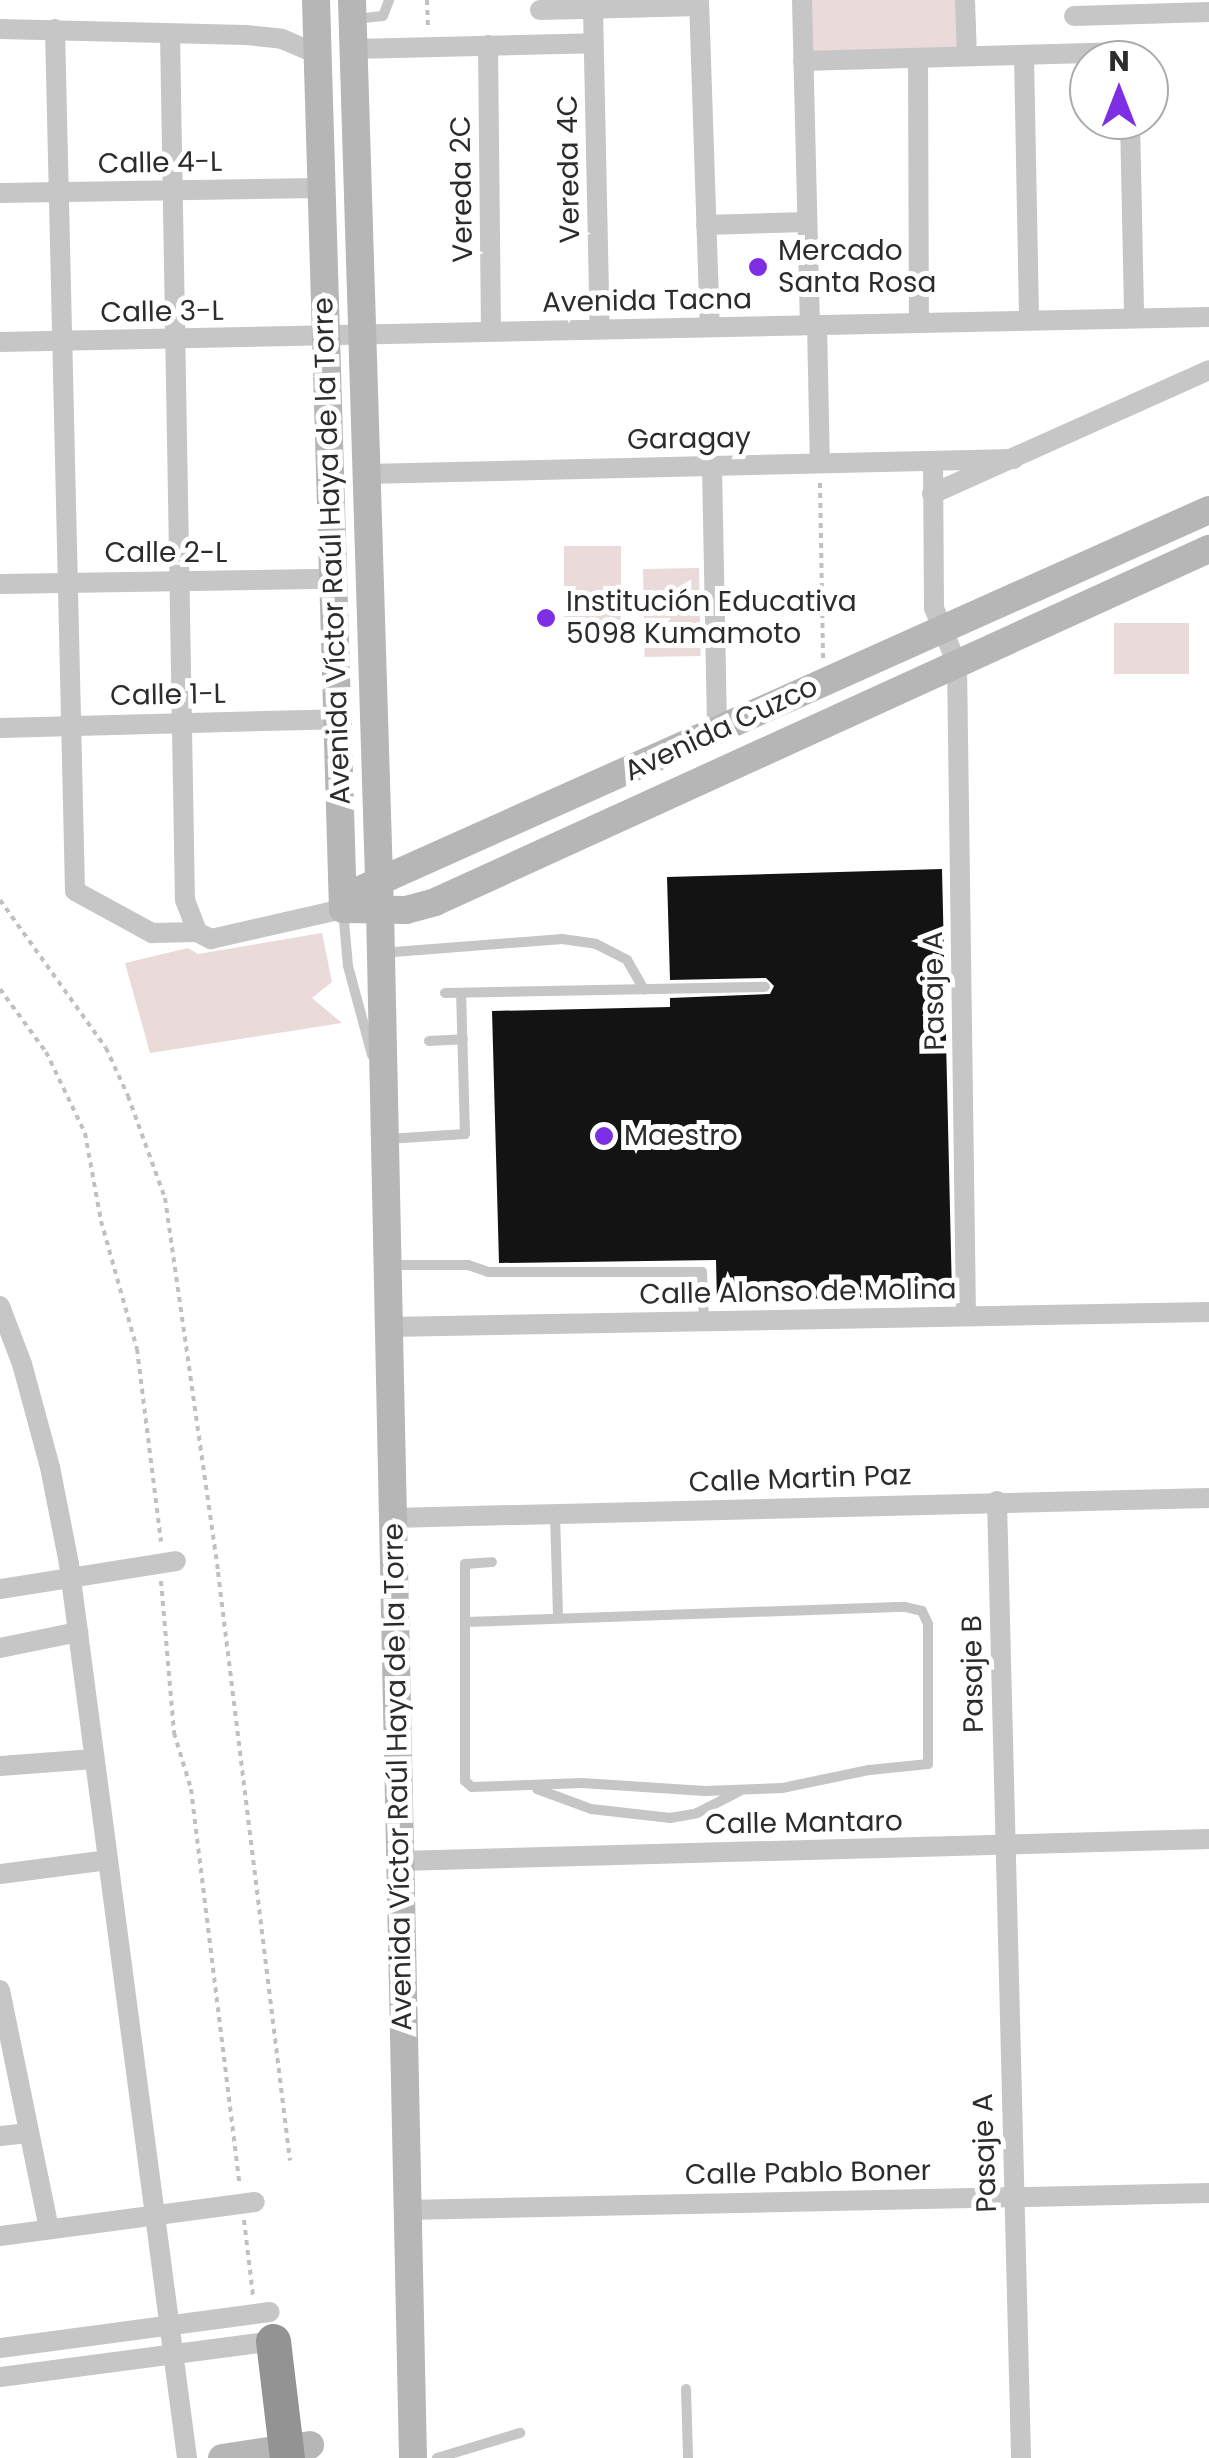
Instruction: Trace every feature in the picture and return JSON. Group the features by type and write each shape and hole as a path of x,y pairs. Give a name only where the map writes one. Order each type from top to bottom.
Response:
{"highway":[{"path":"266,2322 294,2450"}],"street":[{"name":"Avenida Víctor Raúl Haya de la Torre","path":"316,0 342,904"},
{"path":"802,0 807,222 820,464"},
{"path":"965,0 966,56"},
{"path":"541,44 540,5 593,8 699,3 710,327"},
{"path":"1074,40 1073,8 1128,16 1182,7 1209,12"},
{"name":"Vereda 4C","path":"593,8 600,329"},
{"name":"Avenida Víctor Raúl Haya de la Torre","path":"352,9 381,953 412,2458"},
{"path":"1128,16 1128,40"},
{"path":"0,28 282,39 318,54"},
{"path":"54,30 75,891 152,932 197,932 210,939 342,904"},
{"path":"170,34 185,900 197,932"},
{"path":"354,49 594,43"},
{"name":"Vereda 2C","path":"488,46 491,332"},
{"path":"804,61 1069,53"},
{"path":"1024,54 1028,320"},
{"path":"918,58 919,322"},
{"path":"1130,140 1134,318"},
{"name":"Calle 4-L","path":"0,193 322,188"},
{"path":"706,225 807,222"},
{"name":"Avenida Tacna","path":"326,336 1209,317"},
{"name":"Calle 3-L","path":"0,342 326,336"},
{"path":"932,494 1209,370"},
{"name":"Garagay","path":"366,474 1014,459"},
{"path":"933,461 934,608 957,664"},
{"path":"712,466 717,732"},
{"name":"Avenida Cuzco","path":"342,904 379,896 826,680 1209,510"},
{"name":"Avenida Cuzco","path":"379,896 417,909 436,902 1209,548"},
{"name":"Calle 2-L","path":"0,584 333,579"},
{"name":"Pasaje A","path":"957,664 966,1316"},
{"name":"Calle 1-L","path":"0,728 336,719"},
{"path":"0,1306 22,1364 50,1467 70,1578 187,2458"},
{"name":"Calle Alonso de Molina","path":"388,1327 1209,1312"},
{"name":"Calle Martin Paz","path":"392,1518 1209,1498"},
{"name":"Pasaje B","path":"998,1501 1004,1846"},
{"path":"0,1589 168,1562"},
{"path":"0,1648 78,1632"},
{"path":"0,1766 94,1760"},
{"name":"Calle Mantaro","path":"400,1861 1209,1840"},
{"name":"Pasaje A","path":"1004,1846 1022,2458"},
{"path":"0,1874 108,1860"},
{"path":"0,1990 8,2072 29,2134 49,2228"},
{"path":"0,2136 29,2134"},
{"name":"Calle Pablo Boner","path":"408,2210 1209,2193"},
{"path":"0,2236 154,2212 248,2203"},
{"path":"0,2348 169,2323 266,2322"},
{"path":"0,2377 173,2352 266,2322"},
{"path":"222,2458 294,2450"}],"lane":[{"path":"352,9 383,16 389,0"},
{"name":"Avenida Víctor Raúl Haya de la Torre","path":"342,904 348,966 384,1096"},
{"path":"381,953 562,940 596,944 627,960 644,989"},
{"path":"445,993 765,987"},
{"path":"384,1139 465,1134 462,993"},
{"path":"429,1040 463,1039"},
{"path":"387,1265 468,1265 488,1272 702,1272 704,1321"},
{"path":"554,1513 558,1618"},
{"path":"466,1622 905,1607 922,1611 928,1624 928,1764 869,1770 782,1788 582,1782 472,1786 465,1781 465,1564 492,1562"},
{"path":"531,1786 591,1809 670,1818 698,1812 744,1789"},
{"path":"686,2389 688,2458"},
{"path":"437,2458 520,2433"}],"path":[{"path":"427,0 429,47"},
{"path":"820,464 822,645 826,680"},
{"path":"0,900 106,1048 165,1198 218,1572 290,2162"},
{"path":"0,988 46,1052 86,1133 101,1221 137,1349 168,1562 174,1733 191,1790 266,2322"}],"shaded area":[{"path":"810,0 959,0 959,55 810,55"},
{"path":"564,546 621,546 621,634 564,634"},
{"path":"699,568 701,656 645,657 643,569"},
{"path":"1114,623 1189,623 1189,674 1114,674"},
{"path":"322,933 332,982 312,998 342,1023 150,1053 125,963 188,948 198,954"}],"building":[{"path":"942,869 952,1295 717,1301 716,1260 499,1263 492,1011 670,1007 670,998 770,994 774,986 766,978 670,980 667,877"}],"place":[{"name":"Mercado Santa Rosa","path":"758,267"},
{"name":"Institución Educativa 5098 Kumamoto","path":"546,618"},
{"name":"Maestro","path":"604,1136"}]}
